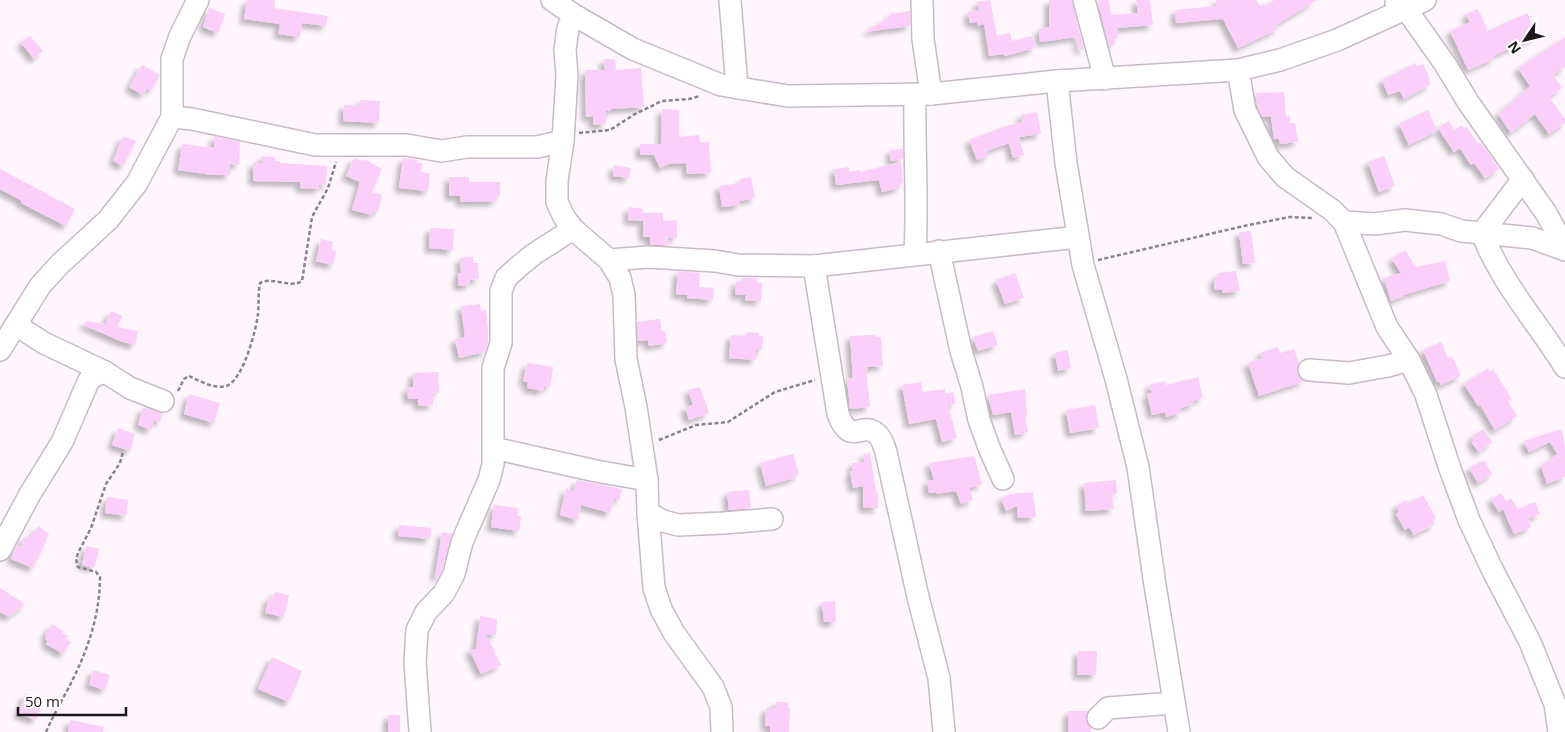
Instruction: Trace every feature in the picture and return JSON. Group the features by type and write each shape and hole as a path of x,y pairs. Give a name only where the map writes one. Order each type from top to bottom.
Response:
{"street":[{"path":"0,350 16,326 26,306 53,271 108,220 137,183 172,117 172,60 180,36 198,0"},
{"path":"552,0 633,49 721,85 788,96 923,94 1057,82 1238,70 1280,60 1329,43 1408,3 1468,102 1546,213 1565,249"},
{"path":"730,0 737,88"},
{"path":"915,254 917,222 914,146 923,94 922,0"},
{"path":"1084,0 1105,79"},
{"path":"574,15 568,28 565,50 567,75 563,138 557,181 558,202 564,217 574,230 608,260 620,278 624,295 626,359 636,407 647,480 654,588 661,609 674,633 713,687 720,707 722,732"},
{"path":"1238,70 1245,110 1268,157 1285,177 1332,210 1344,222 1387,327 1409,360 1426,395 1469,520 1530,642 1556,704 1559,732"},
{"path":"1057,82 1066,163 1082,265 1116,379 1138,467 1179,732"},
{"path":"172,117 315,145 407,145 441,151 468,147 537,147 563,138"},
{"path":"1482,234 1523,179"},
{"path":"1344,222 1375,224 1405,220 1441,224 1461,231 1532,238 1565,249"},
{"path":"420,732 415,662 417,630 426,612 444,593 454,574 462,542 489,480 492,464 492,382 493,368 501,343 501,291 506,278 516,268 534,254 574,230"},
{"path":"1482,234 1490,254 1504,278 1550,343 1565,368"},
{"path":"608,260 649,257 738,265 814,266 1078,237"},
{"path":"939,252 961,351 972,387 979,420 1003,479"},
{"path":"814,266 838,414 843,426 852,431 868,430 876,432 881,438 886,452 918,597 939,678 944,732"},
{"path":"16,326 44,343 105,372 130,388 163,401"},
{"path":"1309,370 1349,373 1409,360"},
{"path":"0,550 30,494 62,442 89,380 105,372"},
{"path":"493,448 596,471 647,480"},
{"path":"648,513 663,521 678,525 772,519"},
{"path":"1098,718 1108,708 1174,703"}],"path":[{"path":"563,138 610,130 656,102 689,99 706,95"},
{"path":"163,401 170,402 176,399 181,384 189,376 216,386 225,386 236,379 255,329 260,283 265,281 294,284 302,280 312,217 328,188 340,146"},
{"path":"1082,265 1244,226 1290,217 1328,218 1344,222"},
{"path":"642,449 696,425 728,422 775,392 832,374"},
{"path":"46,732 87,647 96,619 101,594 100,577 96,572 78,567 76,559 91,528 106,484 120,463 123,452"}],"building":[{"path":"247,0 275,0 274,8 328,16 326,26 302,23 300,37 278,34 280,24 244,19"},
{"path":"990,0 997,36 1010,33 1012,41 1032,36 1035,48 1005,56 1004,54 989,56 984,24 977,26 977,22 970,23 968,12 979,10 977,2"},
{"path":"1049,0 1072,0 1084,50 1079,50 1077,37 1040,42 1039,29 1049,27"},
{"path":"1097,0 1109,0 1111,15 1138,13 1136,0 1150,0 1153,25 1117,28 1118,38 1114,38 1114,45 1109,46"},
{"path":"1215,0 1256,0 1260,6 1264,4 1265,6 1274,0 1317,0 1276,25 1278,29 1238,48 1223,19 1176,23 1175,10 1218,6"},
{"path":"209,8 225,14 218,33 203,27"},
{"path":"1478,9 1488,31 1527,13 1537,36 1493,56 1494,59 1468,70 1450,31 1470,22 1466,14"},
{"path":"910,11 910,26 865,32 890,17 890,14"},
{"path":"30,36 43,51 34,59 21,43"},
{"path":"1565,37 1565,67 1553,75 1562,88 1549,97 1565,119 1565,123 1549,134 1535,114 1511,133 1498,114 1530,86 1518,68"},
{"path":"604,59 615,59 616,70 641,68 644,107 611,109 611,111 606,111 606,124 593,125 593,116 586,117 585,70 605,70"},
{"path":"1415,63 1417,66 1423,64 1431,84 1404,99 1400,91 1388,95 1382,80"},
{"path":"142,65 160,75 151,90 147,88 143,95 129,87"},
{"path":"1284,92 1286,117 1290,116 1290,123 1295,123 1298,142 1280,144 1279,139 1274,139 1271,116 1262,117 1257,106 1256,93"},
{"path":"360,100 380,101 379,123 343,121 344,105 359,106"},
{"path":"662,109 679,110 679,137 699,135 700,142 709,142 711,173 687,174 686,163 669,164 660,168 654,155 640,155 640,144 661,144"},
{"path":"1428,110 1437,131 1409,145 1399,124"},
{"path":"1037,112 1041,134 1019,137 1024,155 1013,158 1009,143 987,151 989,156 977,160 969,140 1022,122 1021,115"},
{"path":"1449,121 1454,130 1462,125 1464,128 1467,127 1478,144 1481,142 1499,169 1485,178 1474,163 1471,165 1460,148 1454,152 1438,128"},
{"path":"123,136 136,141 123,166 113,161"},
{"path":"214,136 240,142 239,165 230,164 230,175 212,175 178,170 182,144 214,148"},
{"path":"903,149 903,159 891,161 890,150"},
{"path":"262,156 275,157 275,161 280,161 280,163 327,166 326,185 319,185 319,189 300,188 300,182 253,181 253,163 262,163"},
{"path":"1384,156 1395,186 1379,192 1368,162"},
{"path":"354,158 363,161 364,159 382,169 372,192 382,195 378,212 373,211 372,215 352,210 360,182 346,176"},
{"path":"403,158 418,160 417,163 422,163 421,172 430,174 428,191 399,188"},
{"path":"901,162 903,183 899,184 900,188 882,192 879,180 836,185 834,169 849,167 849,172 860,170 860,172"},
{"path":"614,165 631,168 629,178 613,176"},
{"path":"0,169 75,209 66,226 21,203 22,201 0,189"},
{"path":"449,177 469,177 469,182 500,182 500,196 496,196 496,201 460,202 460,196 449,196"},
{"path":"751,177 755,198 739,201 740,205 722,207 719,186 741,183 740,179"},
{"path":"629,207 643,209 643,213 663,213 663,221 677,220 677,238 668,238 669,245 650,245 650,237 643,237 643,214 642,221 628,220"},
{"path":"430,228 454,229 453,250 429,248"},
{"path":"1251,231 1255,263 1243,264 1239,232"},
{"path":"321,239 333,242 332,250 336,251 333,265 316,261"},
{"path":"1405,250 1416,267 1445,261 1450,281 1404,295 1391,301 1384,278 1401,273 1392,259"},
{"path":"473,257 473,263 478,263 479,279 470,280 470,285 458,286 458,273 461,273 460,258"},
{"path":"678,271 700,273 699,287 714,288 713,300 687,298 688,295 676,294"},
{"path":"1236,271 1240,291 1222,293 1222,289 1215,290 1214,278 1219,277 1218,273"},
{"path":"1015,273 1024,298 1005,304 996,280"},
{"path":"742,278 757,278 757,283 762,283 761,301 745,300 746,295 735,295 736,281 741,282"},
{"path":"480,304 481,311 486,310 488,329 488,341 485,352 459,358 455,339 465,337 461,306"},
{"path":"111,311 122,316 117,327 138,331 135,345 120,341 84,325 86,321 105,324"},
{"path":"660,319 667,343 649,346 648,340 638,341 637,322"},
{"path":"993,331 998,345 978,351 973,337"},
{"path":"747,332 759,333 759,336 763,336 762,350 756,350 756,360 729,358 731,335 746,336"},
{"path":"875,335 875,337 881,337 883,366 868,367 868,370 866,370 870,407 850,409 847,379 853,378 850,336"},
{"path":"1441,342 1448,358 1452,356 1461,376 1441,385 1439,381 1437,382 1423,350"},
{"path":"1278,347 1280,353 1294,349 1299,363 1298,375 1305,381 1259,396 1248,363 1262,358 1260,353"},
{"path":"1068,350 1071,368 1058,371 1055,353"},
{"path":"527,363 553,367 550,387 544,386 543,391 527,388 528,382 523,382"},
{"path":"1488,368 1490,372 1493,369 1512,399 1508,401 1517,416 1495,430 1480,405 1478,406 1464,384"},
{"path":"438,372 439,393 433,393 433,405 418,406 418,399 408,399 407,387 413,387 413,373"},
{"path":"1198,377 1203,398 1193,401 1194,404 1180,408 1181,413 1166,417 1165,412 1152,415 1147,394 1152,393 1149,385 1164,381 1166,385"},
{"path":"921,382 923,392 945,389 945,394 954,392 955,404 948,405 957,438 942,442 936,419 909,424 902,385"},
{"path":"700,387 709,413 689,420 685,407 693,405 688,390"},
{"path":"1025,389 1027,417 1025,417 1028,432 1015,435 1011,412 993,415 988,395"},
{"path":"189,394 220,403 214,423 184,414"},
{"path":"1095,405 1099,428 1070,433 1066,410"},
{"path":"143,407 163,413 160,422 154,420 151,430 138,425"},
{"path":"118,428 135,434 130,451 112,445"},
{"path":"1483,429 1492,442 1479,452 1471,442 1474,440 1472,437"},
{"path":"1562,430 1565,448 1565,477 1547,484 1541,466 1557,454 1550,442 1529,452 1524,441"},
{"path":"870,453 876,493 878,493 878,508 863,508 863,486 853,488 850,472 853,471 852,463 864,462 864,454"},
{"path":"793,454 799,475 766,486 760,463"},
{"path":"974,456 982,484 969,488 973,500 961,504 956,491 936,494 936,492 929,493 927,481 934,480 929,463"},
{"path":"1484,460 1492,474 1478,483 1469,468"},
{"path":"577,480 622,489 619,500 614,498 610,513 581,505 578,520 560,515 566,488 573,492"},
{"path":"1116,480 1117,493 1112,494 1114,509 1086,511 1084,483"},
{"path":"749,490 751,508 729,510 727,492"},
{"path":"1033,492 1036,517 1018,518 1017,506 1006,511 1001,498 1011,494"},
{"path":"1501,493 1506,501 1511,498 1518,509 1535,502 1540,514 1528,519 1531,527 1514,534 1503,509 1499,512 1491,500"},
{"path":"1423,495 1436,518 1433,520 1435,524 1414,535 1409,527 1405,530 1396,514 1399,512 1396,506 1406,500 1408,503"},
{"path":"107,497 128,500 126,516 105,513"},
{"path":"494,505 518,508 517,515 521,516 519,531 491,527"},
{"path":"399,525 431,528 430,539 398,536"},
{"path":"39,526 49,534 33,568 11,559 16,546 20,547 25,536 30,538"},
{"path":"442,532 452,534 438,578 435,577"},
{"path":"86,546 99,549 94,568 82,565"},
{"path":"0,588 25,604 9,617 0,612"},
{"path":"275,592 289,595 284,617 265,613 269,597 273,598"},
{"path":"835,601 836,622 824,622 822,602"},
{"path":"480,616 497,619 496,635 486,634 501,665 481,674 469,649 476,649"},
{"path":"52,624 63,631 62,633 68,636 66,639 71,642 63,654 46,644 48,641 45,639 47,636 45,635"},
{"path":"1078,651 1097,651 1096,675 1077,675"},
{"path":"272,657 302,671 289,702 258,689"},
{"path":"93,670 110,675 105,690 89,685"},
{"path":"25,694 43,700 36,720 18,714"},
{"path":"776,702 788,702 787,707 790,708 789,732 770,732 770,726 765,726 766,708 775,708"},
{"path":"1068,711 1088,711 1086,721 1091,728 1091,732 1068,732"},
{"path":"388,715 400,715 400,732 388,732"},
{"path":"70,720 104,727 103,732 68,732"}]}
